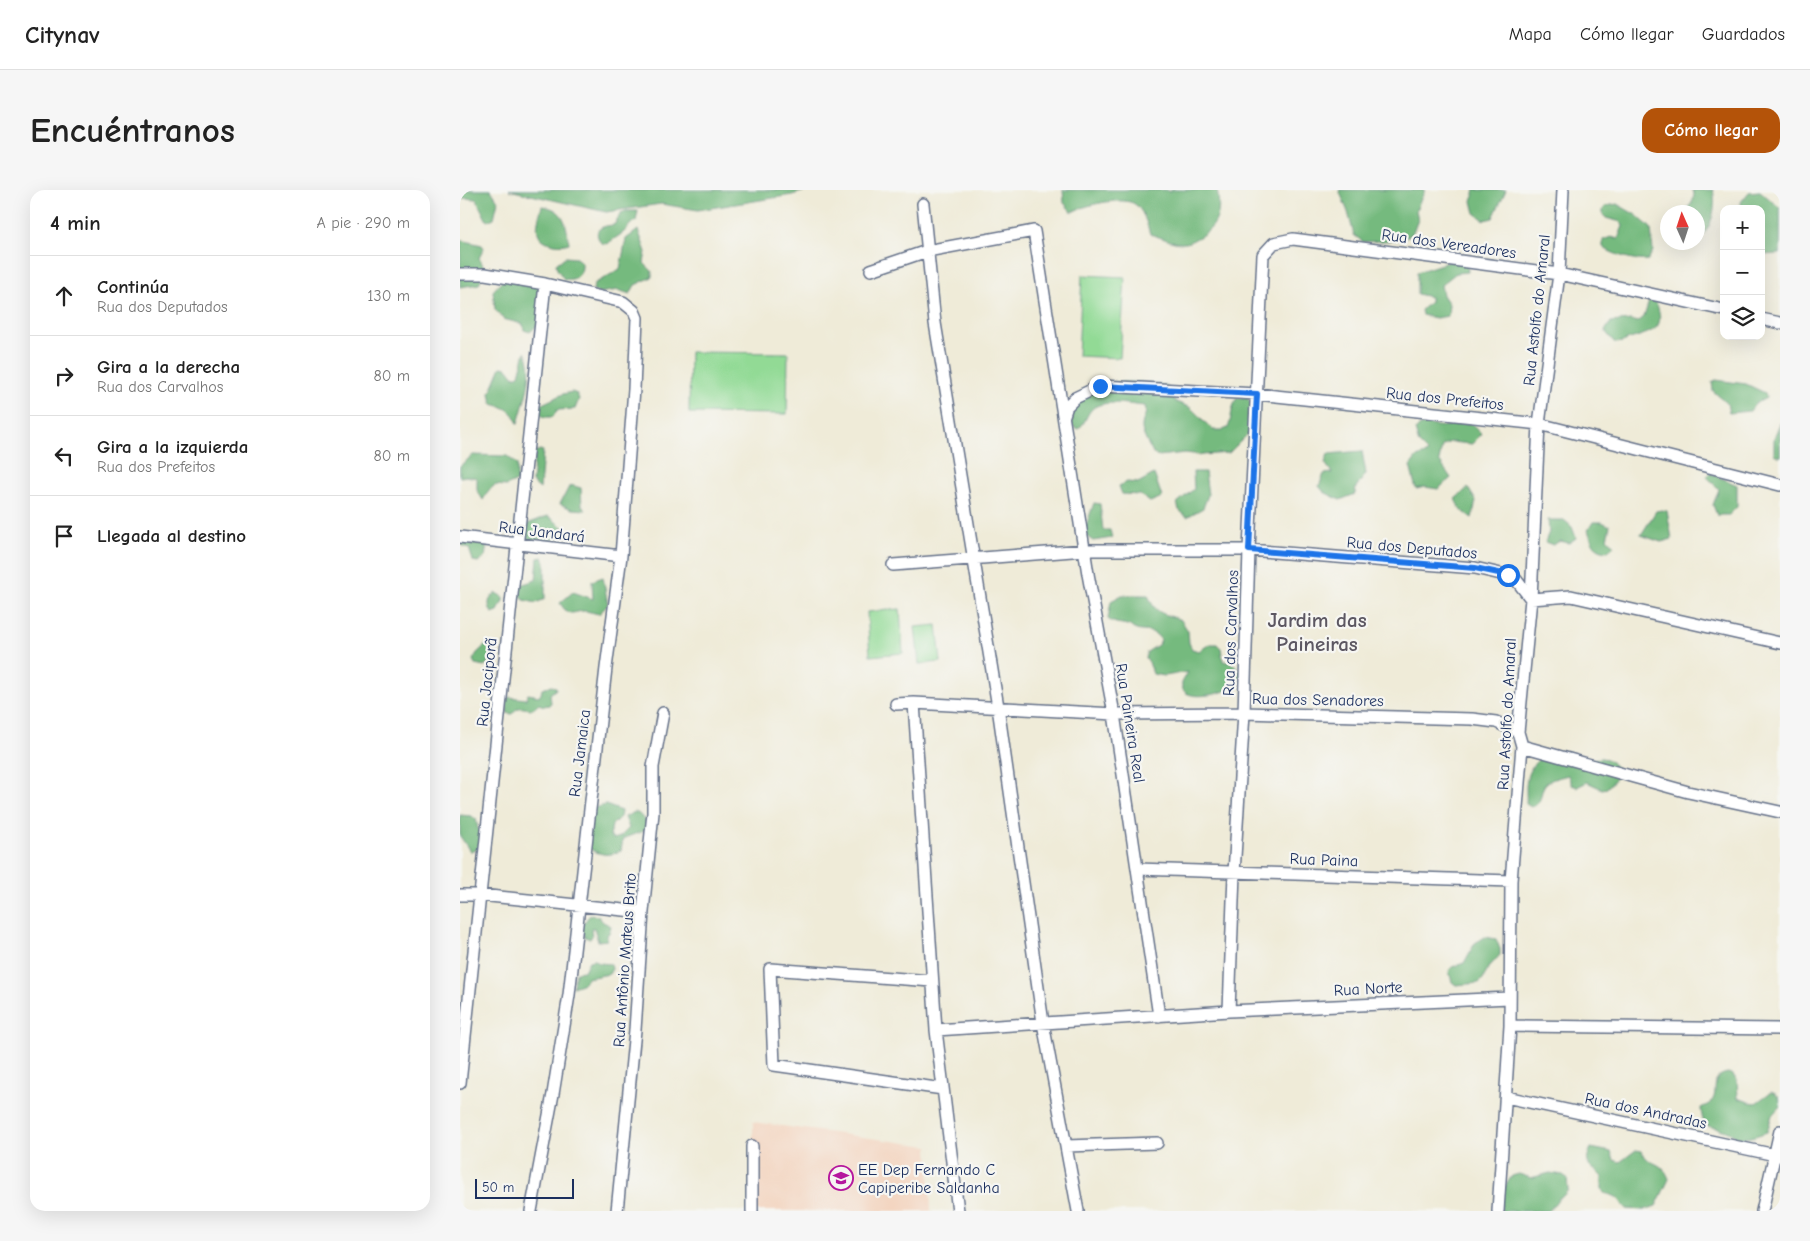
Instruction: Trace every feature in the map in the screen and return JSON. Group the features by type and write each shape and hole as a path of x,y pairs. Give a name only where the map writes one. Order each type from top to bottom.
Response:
{"street":[{"name":"Rua Astolfo do Amaral","path":"1498,1211 1510,1026 1511,881 1522,746 1518,732 1530,599 1539,424 1559,274 1563,190"},
{"path":"922,204 935,323 998,707 1043,1023 1078,1211"},
{"name":"Rua Paineira Real","path":"927,251 1034,231 1085,550 1114,714 1159,1016"},
{"name":"Rua dos Vereadores","path":"1263,255 1274,243 1293,239 1559,274 1720,309"},
{"path":"871,270 927,251"},
{"name":"Rua dos Carvalhos","path":"1229,1011 1234,873 1244,713 1249,550 1263,255"},
{"path":"460,274 485,274 544,284"},
{"name":"Rua Jamaica","path":"531,1211 569,994 604,678 621,556 638,330 634,311 623,302 544,284"},
{"name":"Rua Jaciporã","path":"460,1083 544,284"},
{"path":"1765,320 1780,323"},
{"name":"Rua dos Prefeitos","path":"1064,417 1067,406 1075,398 1100,386 1257,394 1539,424 1780,485"},
{"name":"Rua Jandará","path":"460,538 621,556"},
{"name":"Rua dos Deputados","path":"894,564 1085,550 1249,550 1475,568 1514,578 1530,599"},
{"path":"1530,599 1571,596 1780,643"},
{"path":"914,703 936,1030 958,1211"},
{"name":"Rua dos Senadores","path":"896,704 914,703 1114,714 1244,713 1472,719 1496,722 1518,732"},
{"name":"Rua Antônio Mateus Brito","path":"616,1211 635,1030 643,912 653,813 653,766 663,713"},
{"path":"1522,746 1688,792 1780,812"},
{"name":"Rua Paina","path":"1137,869 1511,881"},
{"path":"460,895 480,895 643,912"},
{"path":"932,981 770,969 774,1065 943,1089"},
{"name":"Rua Norte","path":"1229,1011 1509,998"},
{"path":"936,1030 1229,1011"},
{"path":"1510,1026 1780,1029"},
{"name":"Rua dos Andradas","path":"1506,1097 1777,1155"},
{"path":"1762,1211 1777,1155 1780,1131"},
{"path":"1066,1146 1157,1143"},
{"path":"752,1146 752,1211"}],"shaded area":[{"name":"EE Dep Fernando C Capiperibe Saldanha","path":"753,1122 928,1146 931,1211 753,1211"}],"green space":[{"path":"460,190 491,190 498,201 494,218 487,221 476,199 464,198 460,200"},
{"path":"509,190 808,190 792,195 698,210 661,204 606,212"},
{"path":"1063,190 1166,190 1169,192 1172,190 1217,190 1219,205 1215,223 1211,228 1206,233 1185,243 1150,234 1142,212 1136,205 1127,201 1102,203 1072,212 1064,203"},
{"path":"1339,190 1425,190 1416,210 1418,220 1412,234 1401,240 1363,242 1354,235 1348,212"},
{"path":"1475,190 1506,190 1493,218 1484,220 1475,213 1472,201"},
{"path":"1691,190 1713,190 1714,211 1705,232 1705,205 1690,205 1694,193"},
{"path":"1760,191 1780,208 1780,254 1765,255 1765,205 1741,205 1741,202 1749,192"},
{"path":"1617,204 1636,215 1651,228 1653,251 1648,260 1624,257 1603,247 1603,240 1611,237 1618,239 1623,226 1621,222 1606,218 1603,215 1603,210 1606,206"},
{"path":"542,206 555,210 563,218 569,243 553,244 540,237 537,228"},
{"path":"638,211 636,221 607,244 601,243 597,234 599,229 614,225 621,213"},
{"path":"638,230 646,252 644,263 652,271 652,277 635,285 630,294 618,290 599,293 593,290 594,284 620,269 626,239"},
{"path":"461,240 482,245 484,248 479,258 485,269 479,284 460,287 460,277 464,269 460,268"},
{"path":"565,257 576,258 582,263 580,274 575,278 564,279 557,269 556,264"},
{"path":"1451,261 1467,264 1468,272 1456,273 1441,285 1443,295 1449,304 1448,316 1436,318 1422,315 1421,310 1430,302 1430,297 1417,294 1417,272"},
{"path":"1082,275 1125,277 1120,358 1078,356"},
{"path":"504,279 540,287 539,324 530,332 524,330 523,324 503,319 495,309 493,291"},
{"path":"1649,301 1656,302 1659,311 1660,318 1656,327 1647,333 1624,342 1614,342 1605,331 1611,322 1631,320 1638,322 1644,317"},
{"path":"525,352 530,368 526,397 518,424 514,415 508,410 492,404 490,393 501,367 507,368 514,377 519,375"},
{"path":"690,352 788,353 787,414 689,413"},
{"path":"1716,380 1746,384 1765,393 1766,398 1755,404 1750,411 1729,413 1727,403 1713,391 1712,382"},
{"path":"1112,382 1141,382 1166,385 1176,402 1191,408 1213,430 1228,428 1237,398 1247,397 1255,411 1251,431 1229,453 1202,455 1185,453 1158,456 1153,454 1142,430 1146,412 1145,406 1116,403 1102,404 1091,410 1078,429 1073,427 1072,418 1078,399 1090,390"},
{"path":"572,392 577,394 579,399 575,409 557,410 553,417 544,417 539,413 538,406 563,394"},
{"path":"1471,423 1482,434 1472,444 1450,442 1442,446 1439,461 1451,478 1438,489 1425,487 1416,489 1410,466 1417,457 1428,453 1419,444 1415,430 1422,425 1442,426"},
{"path":"1780,423 1780,457 1774,454 1774,438"},
{"path":"543,451 540,489 532,482 535,452"},
{"path":"1362,451 1366,474 1356,487 1355,494 1340,500 1324,492 1319,486 1324,474 1332,473 1325,463 1328,454"},
{"path":"473,455 507,456 517,464 517,481 506,486 495,485 488,491 483,500 477,490 477,478 460,477 460,466"},
{"path":"1193,472 1205,472 1208,495 1203,508 1187,517 1179,510 1177,503 1194,489"},
{"path":"1710,473 1737,485 1737,507 1729,515 1717,515 1713,505 1719,489 1707,477"},
{"path":"1154,474 1162,497 1150,502 1140,495 1122,494 1119,486 1127,482 1138,483"},
{"path":"570,485 581,488 582,506 586,510 572,509 560,504"},
{"path":"1468,488 1476,501 1472,518 1460,509 1455,499"},
{"path":"1094,503 1100,504 1103,530 1110,530 1112,538 1093,541 1083,534"},
{"path":"1656,511 1667,511 1672,539 1661,542 1641,535"},
{"path":"548,516 565,529 556,539 528,540 523,538 522,526"},
{"path":"1548,520 1564,520 1572,527 1576,538 1569,543 1560,541 1553,545 1545,542 1549,532"},
{"path":"1593,522 1602,522 1610,526 1607,538 1614,546 1608,551 1600,549 1592,542 1588,530"},
{"path":"460,541 487,545 485,557 478,562 473,561 469,548 462,546"},
{"path":"543,557 545,563 545,599 536,603 524,600 518,591 520,585 536,580 538,558"},
{"path":"603,577 608,605 599,614 586,611 569,613 563,608 560,603 573,592 593,599 592,581"},
{"path":"496,593 503,597 503,601 498,611 492,613 489,602"},
{"path":"1122,595 1148,595 1157,610 1165,615 1181,620 1188,631 1189,643 1192,649 1199,651 1210,644 1217,644 1221,648 1223,661 1235,665 1240,672 1241,675 1236,684 1220,693 1202,696 1187,693 1183,689 1182,683 1188,672 1165,676 1153,674 1149,662 1145,658 1147,652 1158,645 1161,640 1158,636 1151,632 1134,629 1129,625 1115,623 1108,619 1111,601"},
{"path":"900,609 903,653 870,656 867,612"},
{"path":"937,625 941,662 919,664 915,627"},
{"path":"487,644 491,644 496,649 488,663 484,666 475,664 473,660 477,653"},
{"path":"551,686 556,687 556,689 550,694 551,703 549,705 539,704 533,709 519,708 512,714 507,713 507,699 509,697 526,699 528,694 539,696 542,689"},
{"path":"1551,751 1568,752 1584,760 1607,759 1618,770 1618,776 1607,788 1602,789 1587,782 1577,787 1572,785 1568,775 1555,779 1545,785 1538,803 1531,807 1526,804 1528,775 1535,763"},
{"path":"606,805 621,811 620,817 612,825 610,836 614,839 620,837 629,828 625,817 635,812 650,826 623,839 621,850 613,854 601,854 589,848 590,809"},
{"path":"460,815 471,816 476,819 478,829 483,832 481,847 476,850 470,851 460,836"},
{"path":"590,915 598,916 603,922 611,926 607,940 598,941 594,928 591,928 592,936 590,939 585,937 580,927"},
{"path":"1485,937 1496,939 1500,955 1488,968 1479,983 1456,985 1452,982 1449,971 1452,967 1464,963 1475,943"},
{"path":"594,960 599,963 611,964 612,969 609,974 587,978 584,983 573,987 576,972 584,971 589,961"},
{"path":"1728,1073 1737,1080 1738,1098 1756,1103 1771,1092 1779,1097 1780,1106 1772,1115 1767,1132 1752,1137 1740,1138 1727,1131 1705,1124 1701,1108 1709,1104 1713,1098 1718,1078"},
{"path":"1591,1148 1611,1152 1614,1160 1620,1162 1636,1150 1642,1151 1648,1159 1663,1168 1669,1179 1656,1206 1644,1210 1627,1209 1618,1198 1604,1193 1602,1177 1588,1162 1588,1154"},
{"path":"1550,1173 1563,1175 1567,1178 1568,1190 1549,1211 1501,1211 1501,1192 1512,1176 1519,1174 1531,1178"}],"place":[{"name":"EE Dep Fernando C Capiperibe Saldanha","path":"841,1178"}],"district":[{"name":"Jardim das Paineiras","path":"1317,632"}],"route":[{"path":"1100,386 1257,394 1249,550 1475,568 1508,575"}]}
